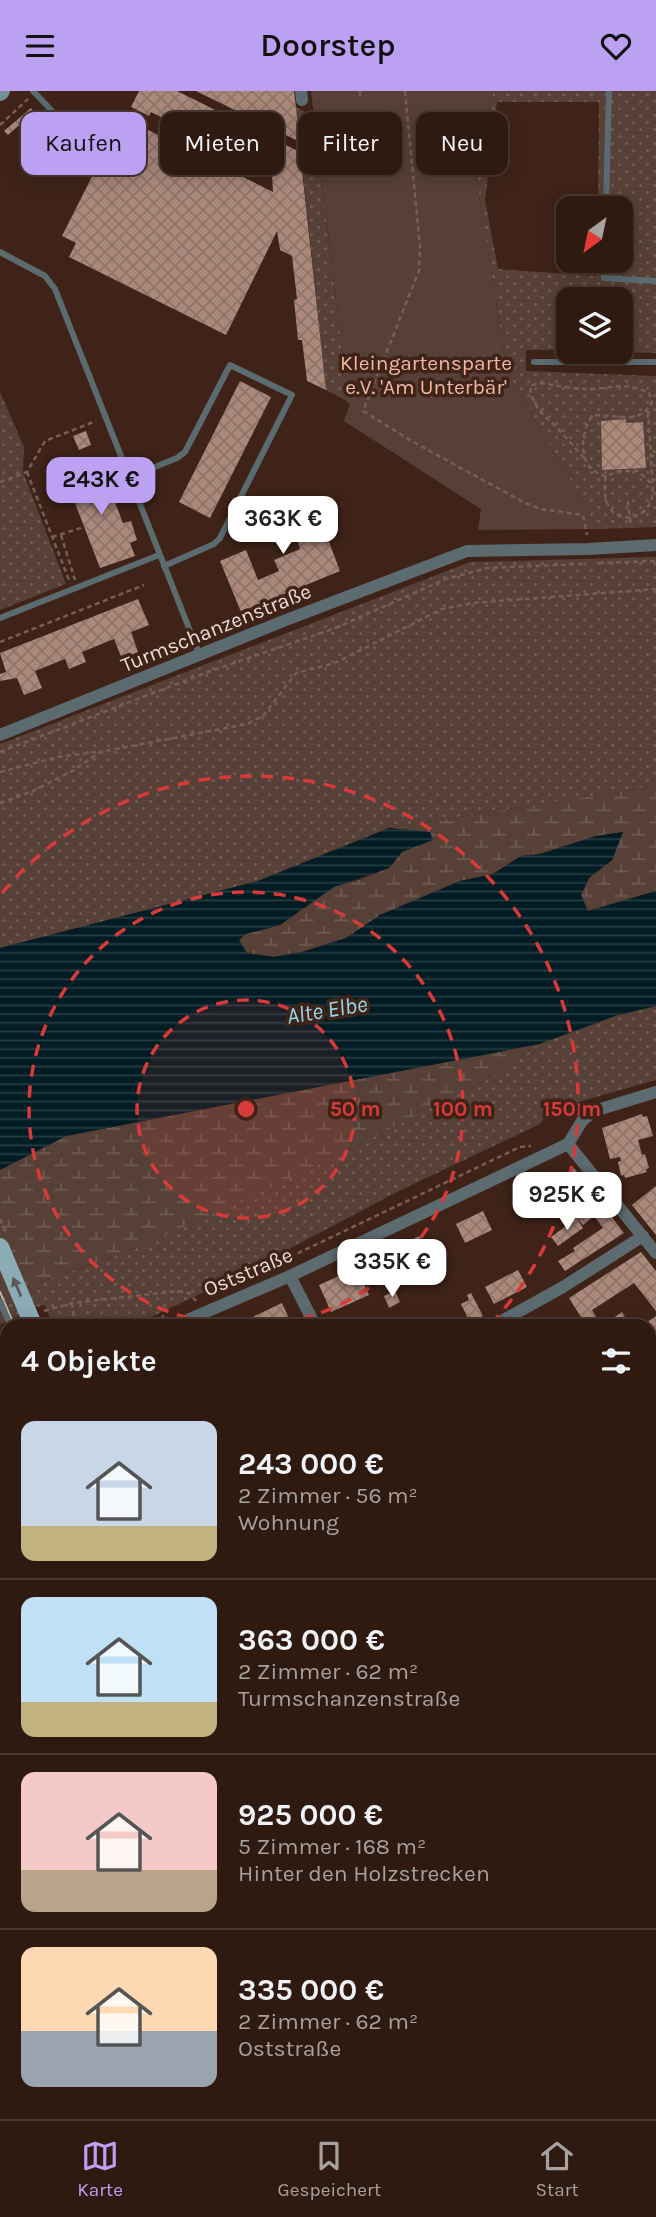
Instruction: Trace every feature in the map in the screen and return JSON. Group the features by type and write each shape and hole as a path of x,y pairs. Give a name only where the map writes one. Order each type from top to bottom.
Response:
{"main road":[{"path":"0,1247 36,1319"}],"street":[{"name":"Turmschanzenstraße","path":"0,735 467,551 656,545"},
{"name":"Oststraße","path":"188,1319 290,1276 568,1144 582,1121 594,1111 656,1092"},
{"path":"568,1144 656,1252"},
{"path":"506,1319 564,1287 643,1236"},
{"path":"290,1276 312,1319"}],"lane":[{"path":"606,196 609,91"},
{"path":"34,92 53,112"},
{"path":"0,252 32,267 51,282 62,304 200,656"},
{"path":"604,273 604,278 656,281"},
{"path":"534,362 656,362"},
{"path":"130,477 177,458 188,448 230,365 292,395 220,538 214,544 164,566"},
{"path":"0,618 159,555"},
{"path":"0,1301 8,1319"}],"path":[{"path":"360,91 360,100"},
{"path":"405,91 420,247 419,271 363,411 415,443 525,503 541,509 583,515 587,527 588,549"},
{"path":"0,125 34,92"},
{"path":"606,476 603,491 611,511 620,517 630,518 648,505 653,496 648,410 652,402 649,393 640,388 622,385 600,389 539,383 530,386 531,395 543,417 556,426 591,468 606,476 619,471 638,471 651,484"},
{"path":"584,458 582,441 585,426 592,416 636,417 648,410"},
{"path":"0,482 27,472 45,441 106,417"},
{"path":"651,456 656,456"},
{"path":"27,472 72,589"},
{"path":"628,501 631,527"},
{"path":"52,537 84,527"},
{"path":"61,534 75,581 72,589"},
{"path":"0,752 208,672 333,629 446,579 487,568 656,561"},
{"path":"0,642 144,585"},
{"path":"0,772 58,757 247,724 263,716 296,673 335,663 442,609 473,603 656,589"},
{"path":"0,803 33,791 74,770 100,751"},
{"name":"Oststraße","path":"221,1289 520,1147 532,1146"},
{"path":"39,1319 72,1303 178,1291 189,1293 206,1311"},
{"path":"72,1303 74,1319"}],"green space":[{"name":"Kleingartensparte e.V. 'Am Unterbär'","path":"311,91 493,91 489,112 416,112 416,175 476,175 507,371 598,529 478,530 481,509 344,421 350,404 345,400 346,382 321,175 402,175 402,112 314,112"},
{"path":"493,91 656,91 656,353 633,352 633,287 556,287 556,350 526,350 526,371 656,376 656,527 598,529 507,371 476,175 488,175 485,200 498,269 596,276 596,273 634,273 634,196 598,196 599,102 497,102 496,112 489,112","holes":["626,419 626,423 643,422 646,468 602,470 601,421"]},
{"path":"296,107 305,112 298,112 298,126"},
{"path":"303,175 321,175 346,382 345,400 326,390"},
{"path":"0,392 24,447 23,472 66,584 0,610"},
{"path":"656,557 656,786 389,828 258,881 0,948 0,744 470,562"},
{"path":"656,786 656,891 587,911 581,895 589,878 612,860 622,832 596,836 540,854 521,856 493,874 460,881 380,915 346,938 302,952 273,957 247,953 239,940 246,934 280,925 334,886 389,868 402,852 429,832 389,828"},
{"path":"656,1006 656,1080 550,1110 540,1124 399,1191 228,1281 147,1319 50,1319 45,1305 12,1319 0,1319 0,1296 145,1245 489,1078 539,1044 618,1015"},
{"path":"539,1044 489,1078 325,1162 145,1245 0,1296 0,1170 66,1136"}],"water":[{"name":"Alte Elbe","path":"389,828 430,832 433,840 402,852 389,868 334,887 280,925 246,934 239,940 247,953 273,957 302,952 346,938 380,915 460,881 493,874 521,856 540,854 596,836 623,832 612,860 589,878 581,895 588,911 656,891 656,1006 618,1015 539,1044 66,1136 0,1170 0,948 258,881"}],"building":[{"path":"139,91 177,91 219,112 160,112 160,117 151,112 149,116 146,112 131,107"},
{"path":"196,91 294,91 298,141 284,134 284,112 239,112"},
{"path":"21,117 21,124 8,135 4,131"},
{"path":"146,129 160,136 160,175 239,175 273,192 272,175 284,175 284,144 298,151 298,175 303,175 326,390 307,381 302,340 298,340 292,256 280,250 277,231 226,335 69,257 76,243 62,236 93,175 146,175"},
{"path":"240,381 271,397 210,518 179,502"},
{"path":"626,419 626,423 643,422 646,468 602,470 601,421"},
{"path":"86,431 91,445 79,450 73,436"},
{"path":"100,464 123,523 131,521 137,540 130,543 135,556 100,568 65,477"},
{"path":"312,497 340,571 241,612 220,561 246,550 258,580 279,571 274,560 300,549 293,527 285,540 273,534 254,542 246,523"},
{"path":"138,599 149,625 131,632 138,652 122,659 114,639 82,652 86,662 69,669 65,659 35,671 42,688 24,695 17,678 0,681 0,674 6,672 0,653"},
{"path":"642,1114 643,1117 647,1116 653,1136 638,1140 649,1168 646,1169 647,1172 625,1178 624,1175 621,1176 618,1162 621,1161 620,1157 610,1159 602,1128"},
{"path":"574,1168 624,1233 565,1271 558,1261 603,1228 594,1216 583,1225 568,1207 577,1200 560,1179"},
{"path":"656,1186 656,1235 632,1205"},
{"path":"483,1211 492,1230 465,1243 456,1224"},
{"path":"577,1218 583,1228 558,1246 551,1237"},
{"path":"419,1236 439,1276 426,1282 422,1274 394,1288 379,1257"},
{"path":"641,1252 656,1271 656,1311 634,1283 592,1310 597,1319 582,1319 569,1298"},
{"path":"357,1268 369,1295 331,1312 319,1285"},
{"path":"518,1270 527,1287 494,1304 485,1287"},
{"path":"395,1291 400,1302 389,1308 384,1296"},
{"path":"471,1293 483,1316 468,1319 461,1304 469,1300 467,1295"},
{"path":"282,1303 289,1319 248,1319"},
{"path":"622,1312 626,1319 612,1319"}],"tram line":[{"path":"0,1292 12,1319"}]}
